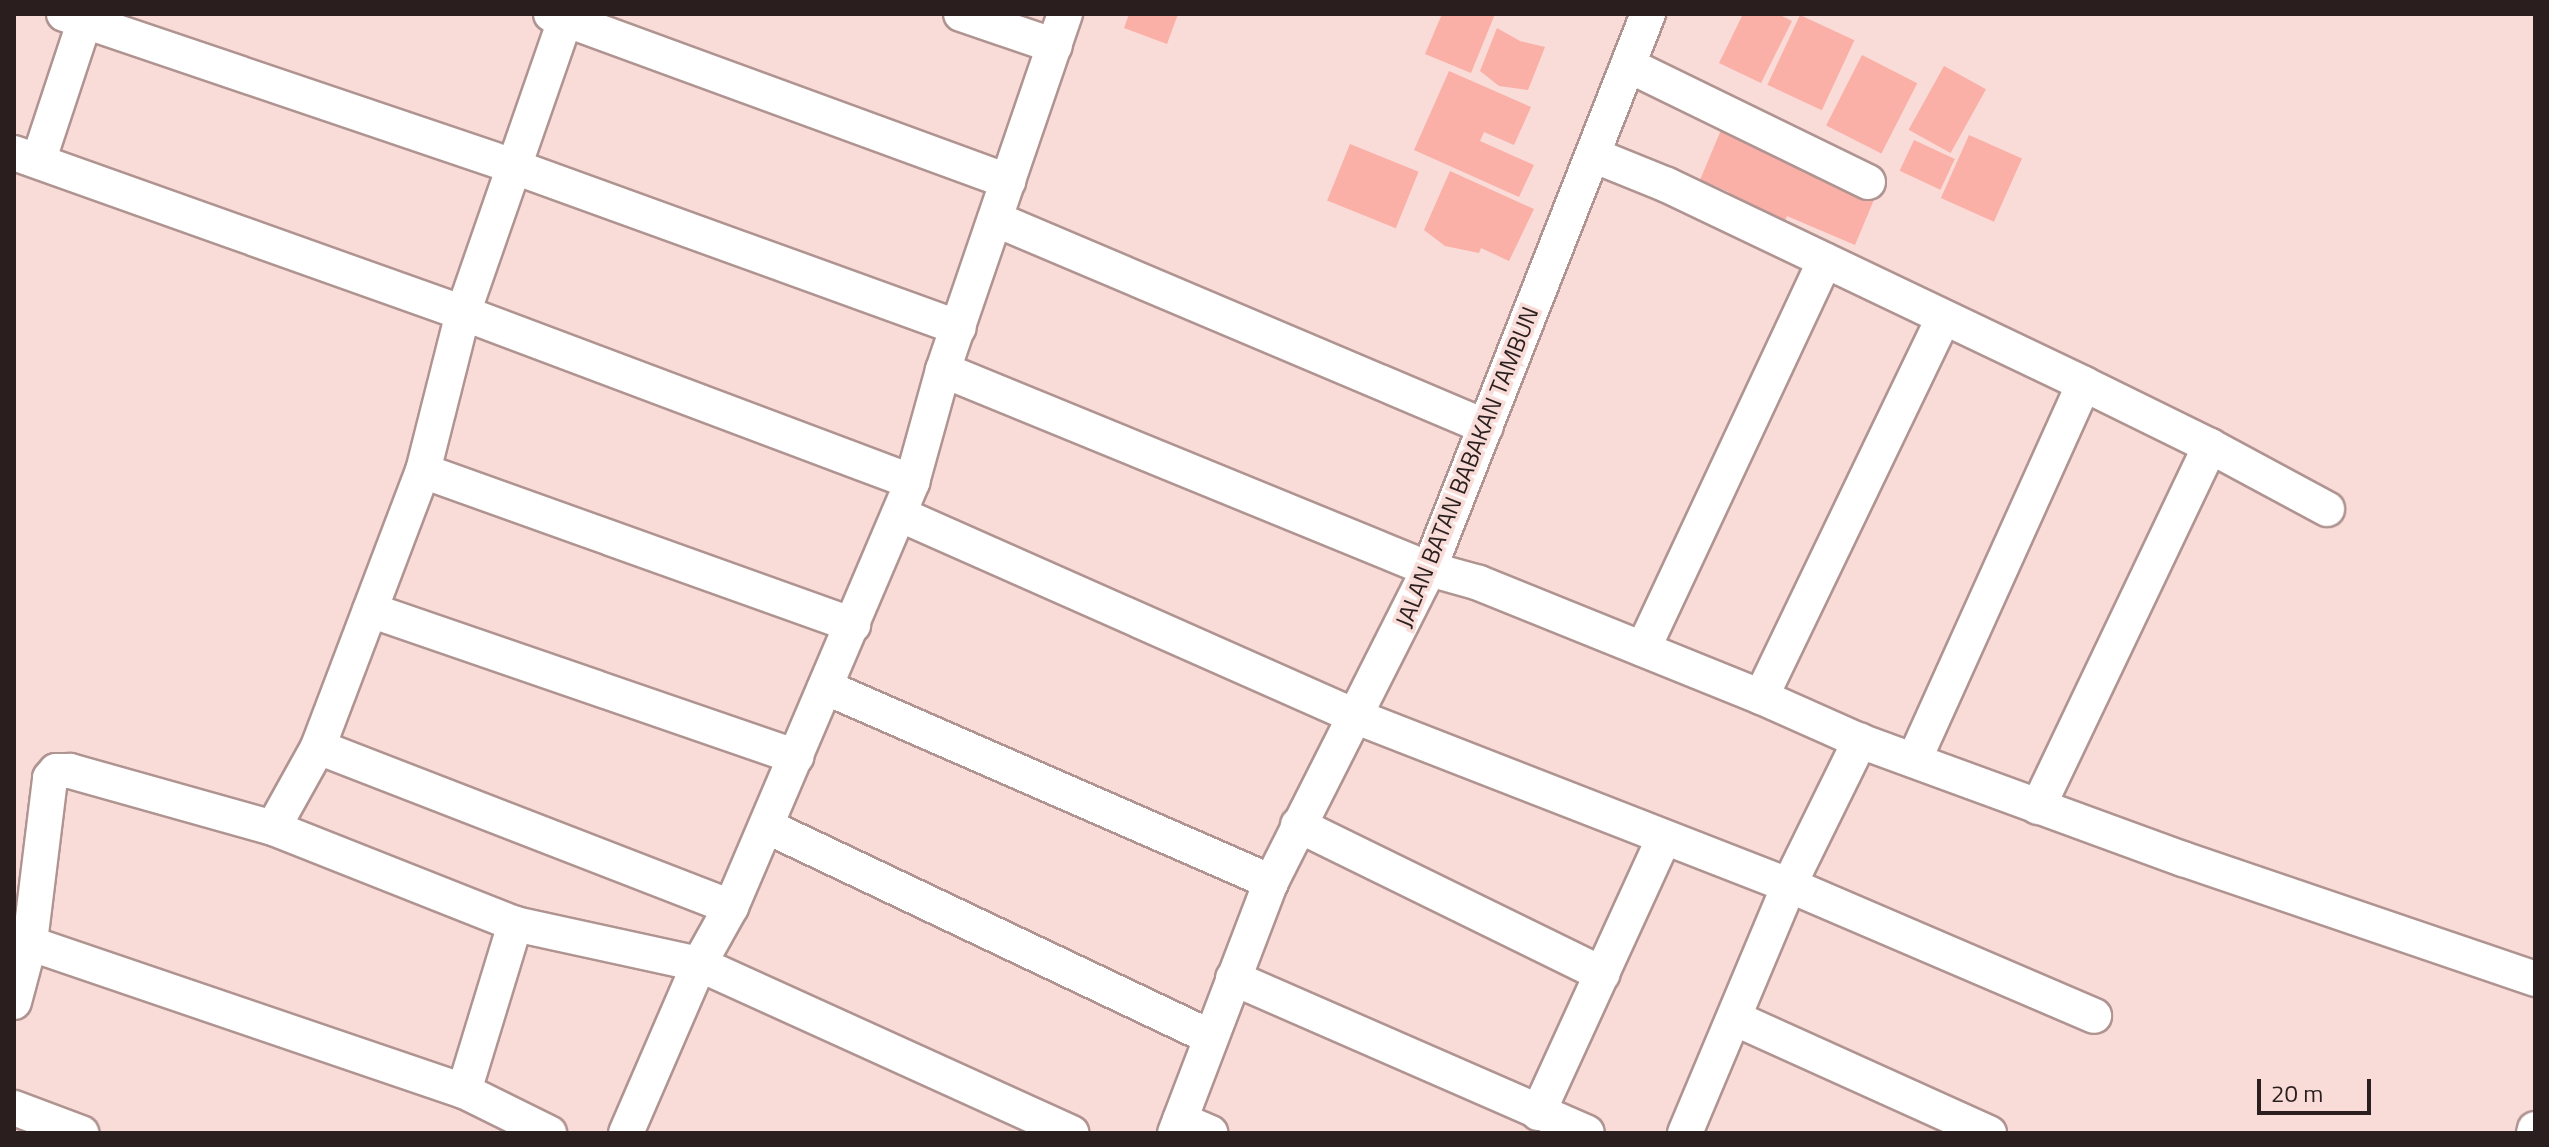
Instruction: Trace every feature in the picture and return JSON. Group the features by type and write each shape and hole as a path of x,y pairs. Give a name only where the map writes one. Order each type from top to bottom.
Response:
{"street":[{"path":"961,14 1055,46"},
{"path":"626,1133 699,964 731,907 912,482 943,370 1065,14"},
{"name":"JALAN BATAN BABAKAN TAMBUN","path":"1188,1129 1210,1037 1271,882 1298,825 1357,717 1429,569 1648,14"},
{"path":"912,482 463,313 26,156 79,16 512,166 959,328"},
{"path":"273,828 318,747 423,471 463,313 561,16 1008,181"},
{"path":"1628,65 1868,182"},
{"path":"1593,155 1667,185 2084,384 2210,446 2327,509"},
{"path":"995,219 1486,427"},
{"path":"1643,649 1825,261"},
{"path":"1761,697 1943,318"},
{"path":"943,370 1429,569 1479,583 1643,649 1860,741 1915,758 2038,807 2535,979"},
{"path":"1915,758 2084,384"},
{"path":"2038,807 2210,446"},
{"path":"423,471 853,625"},
{"path":"899,514 1357,717 1789,885 2094,1016"},
{"path":"370,610 796,757"},
{"path":"825,687 1271,882"},
{"path":"1685,1133 1789,885 1860,741"},
{"path":"318,747 731,907"},
{"path":"14,1002 50,778 56,771 70,771 273,828 515,924 699,964 1072,1133"},
{"path":"1298,825 1602,974"},
{"path":"766,826 1210,1037"},
{"path":"1538,1113 1664,838"},
{"path":"464,1091 515,924"},
{"path":"22,940 464,1091 546,1132"},
{"path":"1233,978 1587,1133"},
{"path":"1734,1018 1989,1133"},
{"path":"14,1108 81,1133"}],"building":[{"path":"1129,14 1178,14 1167,44 1124,28"},
{"path":"1442,14 1495,14 1471,73 1425,54"},
{"path":"1743,14 1778,14 1792,21 1761,83 1719,63"},
{"path":"1800,15 1854,40 1822,110 1767,85"},
{"path":"1497,28 1520,41 1545,47 1528,90 1499,86 1480,71"},
{"path":"1862,55 1917,83 1881,154 1826,125"},
{"path":"1944,66 1986,89 1951,153 1909,130"},
{"path":"1449,71 1531,107 1514,145 1484,132 1480,141 1534,165 1519,197 1414,150"},
{"path":"1721,130 1876,195 1855,245 1787,216 1780,232 1722,207 1729,192 1700,180"},
{"path":"1969,135 2022,159 1994,222 1941,198"},
{"path":"1914,140 1955,159 1940,190 1900,171"},
{"path":"1350,144 1419,172 1396,228 1327,201"},
{"path":"1450,171 1534,209 1509,261 1481,248 1479,253 1445,246 1424,230"}]}
